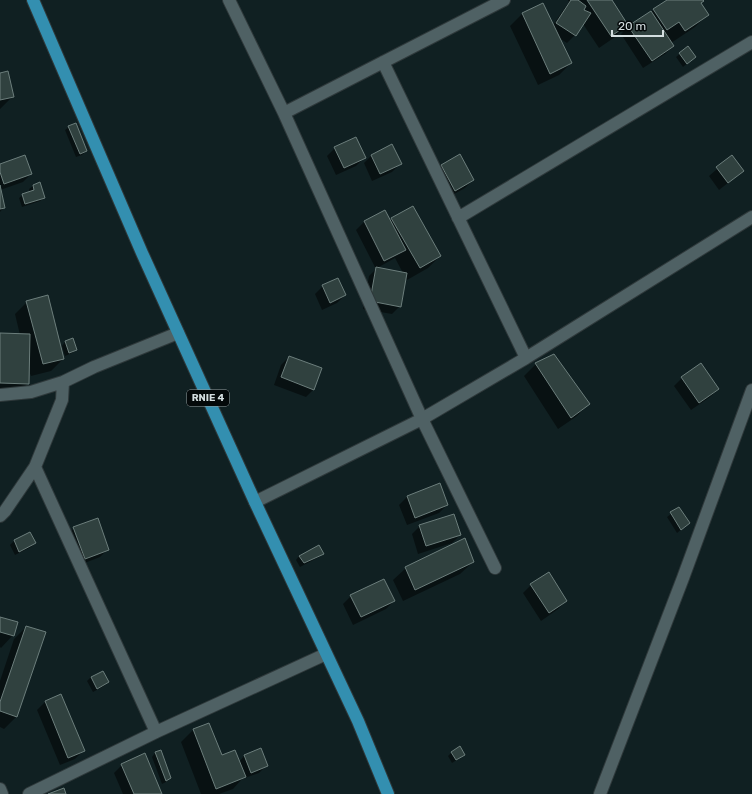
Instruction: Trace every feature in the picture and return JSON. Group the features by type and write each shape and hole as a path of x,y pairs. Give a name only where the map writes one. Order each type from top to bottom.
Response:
{"main road":[{"name":"RNIE 4","path":"33,0 178,333 255,502 358,721 388,794"}],"street":[{"path":"228,0 284,114 422,419 496,568"},
{"path":"284,114 504,0"},
{"path":"458,218 752,42"},
{"path":"383,62 526,358"},
{"path":"255,502 422,419 526,358 752,217"},
{"path":"0,395 31,392 64,382 94,367 178,333"},
{"path":"0,516 35,467 62,400 64,382"},
{"path":"600,794 683,578 752,390"},
{"path":"35,467 156,732"},
{"path":"29,794 156,732 326,654"},
{"path":"0,789 2,794"}],"building":[{"path":"571,0 578,0 586,6 584,10 591,13 576,36 556,23"},
{"path":"587,0 612,0 628,25 611,36"},
{"path":"667,0 703,0 704,1 701,3 709,15 685,31 679,22 667,30 653,9"},
{"path":"543,3 572,63 550,74 522,13"},
{"path":"651,11 674,46 652,61 628,26"},
{"path":"688,46 696,57 687,64 679,53"},
{"path":"8,71 14,97 0,100 0,73"},
{"path":"76,123 87,151 80,154 68,126"},
{"path":"356,137 366,158 344,168 334,147"},
{"path":"392,144 402,164 380,174 371,155"},
{"path":"460,154 474,180 455,191 441,165"},
{"path":"25,155 32,174 4,184 0,172 0,164"},
{"path":"732,155 744,171 728,183 716,167"},
{"path":"40,182 45,198 25,204 22,194 34,190 33,185"},
{"path":"0,185 5,208 0,209"},
{"path":"413,206 441,256 420,268 391,218"},
{"path":"385,210 406,250 384,261 364,221"},
{"path":"376,267 407,273 401,307 370,301"},
{"path":"338,278 346,295 330,303 322,285"},
{"path":"48,295 64,359 43,364 26,301"},
{"path":"0,333 30,334 29,384 0,383"},
{"path":"73,338 77,350 69,353 65,341"},
{"path":"554,354 590,404 571,418 535,363"},
{"path":"289,356 322,368 314,390 281,377"},
{"path":"701,363 719,389 699,403 681,377"},
{"path":"440,483 448,505 415,518 407,496"},
{"path":"679,507 690,523 681,530 670,512"},
{"path":"454,514 461,535 426,546 419,525"},
{"path":"98,518 109,550 85,559 73,527"},
{"path":"30,532 36,543 19,552 14,540"},
{"path":"465,538 474,562 415,590 405,567"},
{"path":"319,545 324,554 304,563 299,556"},
{"path":"549,572 567,601 549,613 530,584"},
{"path":"384,579 395,601 361,617 350,595"},
{"path":"0,617 18,622 14,636 0,632"},
{"path":"26,626 46,632 17,717 0,711 0,702"},
{"path":"103,671 109,682 97,689 91,677"},
{"path":"61,694 85,751 68,758 45,701"},
{"path":"209,723 222,755 235,750 246,777 216,789 193,729"},
{"path":"460,746 465,755 456,760 451,752"},
{"path":"261,748 268,766 251,773 244,755"},
{"path":"161,750 171,778 166,781 155,752"},
{"path":"145,753 162,794 134,794 121,764"},
{"path":"64,788 66,794 48,794"}]}
